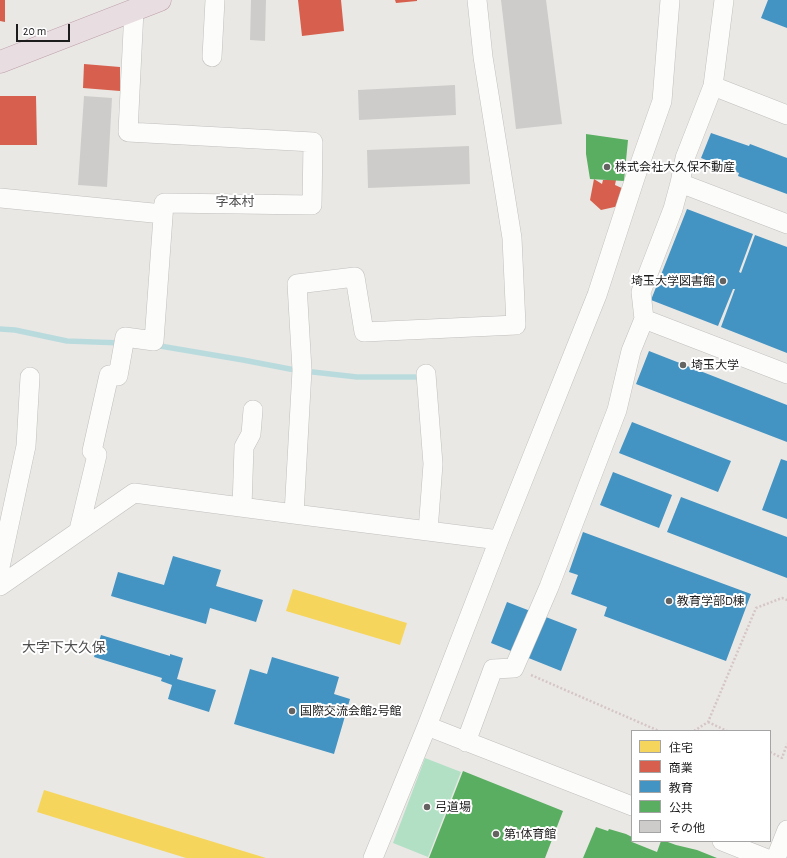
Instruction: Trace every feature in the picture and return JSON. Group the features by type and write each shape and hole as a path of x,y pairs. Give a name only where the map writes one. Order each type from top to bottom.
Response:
{"highway":[{"path":"0,62 160,0"}],"street":[{"path":"212,57 215,0"},
{"path":"294,514 302,370 297,284 354,277 364,332 516,325 512,238 483,57 477,0"},
{"path":"373,858 427,726 499,540 597,295 662,100 670,0"},
{"path":"466,742 493,668 514,668 549,587 617,410 631,351 644,319 642,292 673,209 685,158 713,86 724,0"},
{"path":"80,530 97,455 92,451 109,375 118,376 125,337 154,340 164,203 312,205 313,142 128,132 134,10"},
{"path":"713,86 787,115"},
{"path":"680,183 787,224"},
{"path":"0,198 163,214"},
{"path":"644,319 787,374"},
{"path":"426,374 433,464 428,531"},
{"path":"0,567 26,446 30,376"},
{"path":"242,507 244,447 251,434 253,410"},
{"path":"0,586 134,493 499,540"},
{"path":"427,726 631,806"},
{"path":"776,858 787,830"},
{"path":"725,842 766,858"}],"path":[{"path":"696,730 708,722 756,608 782,598 787,600"},
{"path":"514,668 658,730"},
{"path":"708,722 725,730"},
{"path":"771,752 782,758 787,744"}],"green space":[{"name":"弓道場","path":"425,758 461,772 428,857 393,843"}],"building: 住宅":[{"path":"293,589 407,623 400,645 286,611"},
{"path":"44,790 266,858 186,858 37,812"}],"building: 商業":[{"path":"0,0 5,0 5,22 0,21"},
{"path":"298,0 341,0 344,31 302,36"},
{"path":"395,0 417,0 417,1 396,3"},
{"path":"84,64 120,67 120,91 83,88"},
{"path":"0,96 36,96 37,145 0,145"},
{"path":"594,179 602,184 603,180 616,180 615,185 624,189 619,206 601,210 590,200"}],"building: 教育":[{"path":"768,0 787,0 787,28 761,18"},
{"path":"711,133 749,146 750,144 787,158 787,194 738,176 739,173 701,158"},
{"name":"埼玉大学図書館","path":"687,209 753,234 739,272 741,273 755,235 787,247 787,353 721,327 735,289 733,289 718,326 651,300"},
{"path":"649,351 787,405 787,442 636,384"},
{"path":"632,422 731,461 718,492 619,453"},
{"path":"781,459 787,461 787,519 762,510"},
{"path":"613,472 672,495 659,528 600,505"},
{"path":"681,497 787,537 787,578 667,532"},
{"name":"教育学部D棟","path":"583,532 751,594 726,661 604,616 607,607 571,594 578,575 569,572"},
{"path":"173,556 221,570 216,586 263,600 256,622 210,608 206,624 111,596 118,572 164,585"},
{"path":"507,602 577,629 561,671 491,643"},
{"path":"101,635 170,656 170,654 183,658 177,679 216,690 209,712 168,699 172,685 161,681 162,678 94,657"},
{"name":"国際交流会館2号館","path":"272,657 339,677 334,694 350,699 334,754 234,724 250,669 267,674"}],"building: 公共":[{"name":"株式会社大久保不動産","path":"586,134 628,140 624,181 590,179 586,154"},
{"name":"第1体育館","path":"463,771 563,811 545,858 429,858"},
{"path":"596,827 626,834 631,836 631,842 657,852 661,842 668,842 697,850 717,858 583,858"}],"building: その他":[{"path":"251,0 266,0 265,41 250,40"},
{"path":"501,0 546,0 562,124 516,129"},
{"path":"455,85 456,115 359,120 358,90"},
{"path":"84,96 112,98 107,187 78,185"},
{"path":"469,146 470,184 368,188 367,150"}],"waterway":[{"path":"0,329 15,330 67,341 122,343"},
{"path":"154,345 295,370 357,377 421,377"}],"place":[{"name":"株式会社大久保不動産","path":"607,167"},
{"name":"埼玉大学図書館","path":"723,281"},
{"name":"埼玉大学","path":"683,365"},
{"name":"教育学部D棟","path":"669,601"},
{"name":"国際交流会館2号館","path":"292,711"},
{"name":"弓道場","path":"427,807"},
{"name":"第1体育館","path":"496,834"}],"district":[{"name":"字本村","path":"235,202"},
{"name":"大字下大久保","path":"64,648"}]}
